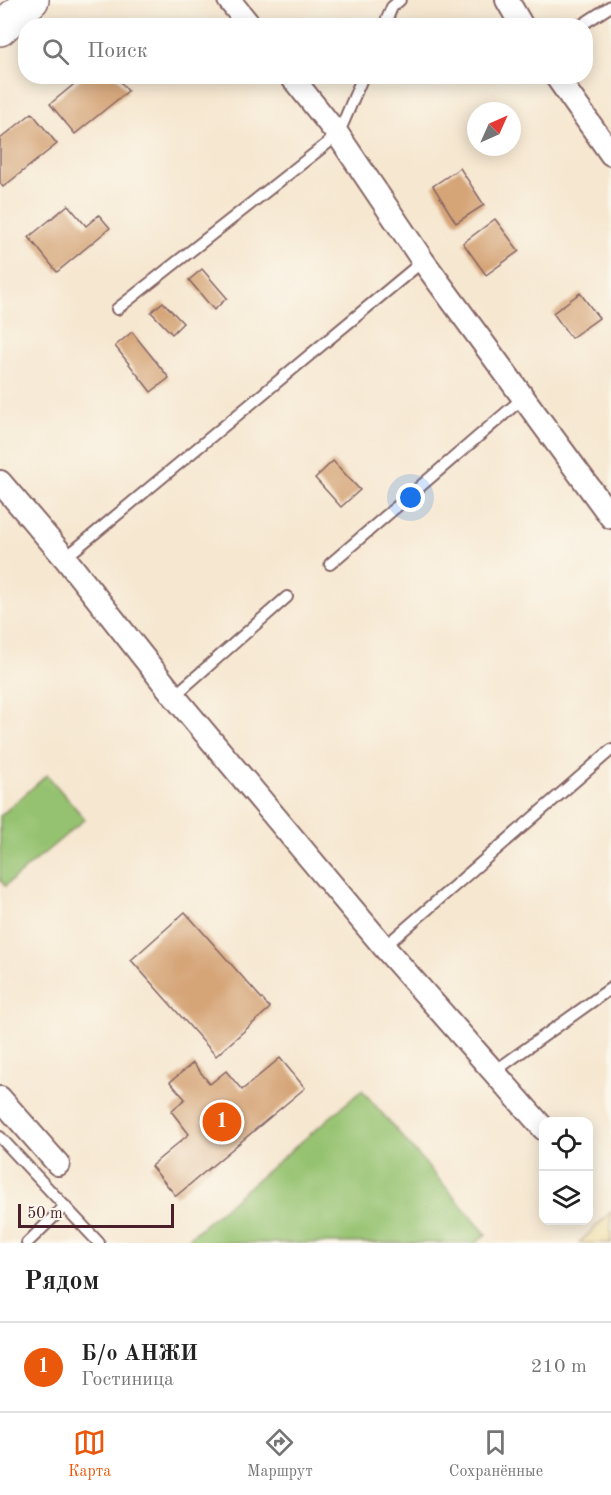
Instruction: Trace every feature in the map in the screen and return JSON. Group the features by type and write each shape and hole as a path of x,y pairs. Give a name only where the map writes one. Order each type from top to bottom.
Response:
{"highway":[{"path":"0,29 32,0"}],"street":[{"path":"229,0 244,18"},
{"path":"507,0 517,18"},
{"path":"297,84 338,135 423,261 611,517"},
{"path":"562,84 611,153"},
{"path":"0,482 65,558 174,696 384,947 495,1071 539,1124"},
{"path":"0,1098 58,1164"}],"lane":[{"path":"387,18 392,7 400,0"},
{"path":"592,18 611,6"},
{"path":"117,309 338,135 360,84"},
{"path":"65,558 423,261"},
{"path":"330,564 523,398"},
{"path":"174,696 287,597"},
{"path":"384,947 611,750"},
{"path":"495,1071 611,988"},
{"path":"0,1137 99,1243"},
{"path":"27,1243 65,1206"}],"green space":[{"path":"47,775 85,819 5,886 0,880 0,816"},
{"path":"362,1090 486,1234 476,1243 183,1243"}],"sand":[{"path":"611,1212 611,1243 579,1243"}],"building":[{"path":"74,84 122,84 128,91 75,134 50,104"},
{"path":"32,113 57,144 3,187 0,183 0,139"},
{"path":"460,168 484,205 456,223 433,186"},
{"path":"68,205 86,226 99,215 110,228 57,272 29,237"},
{"path":"495,219 519,251 486,275 463,243"},
{"path":"202,269 227,298 214,310 189,280"},
{"path":"580,293 599,318 571,338 553,313"},
{"path":"163,302 183,323 172,334 151,312"},
{"path":"132,332 169,378 151,392 115,346"},
{"path":"333,461 360,490 341,507 315,478"},
{"path":"185,912 270,1008 216,1056 131,960"},
{"path":"280,1058 305,1088 176,1196 151,1166 189,1134 171,1111 185,1099 170,1082 193,1063 210,1084 226,1071 242,1090"}],"place":[{"name":"Б/о АНЖИ","path":"222,1122"}]}
